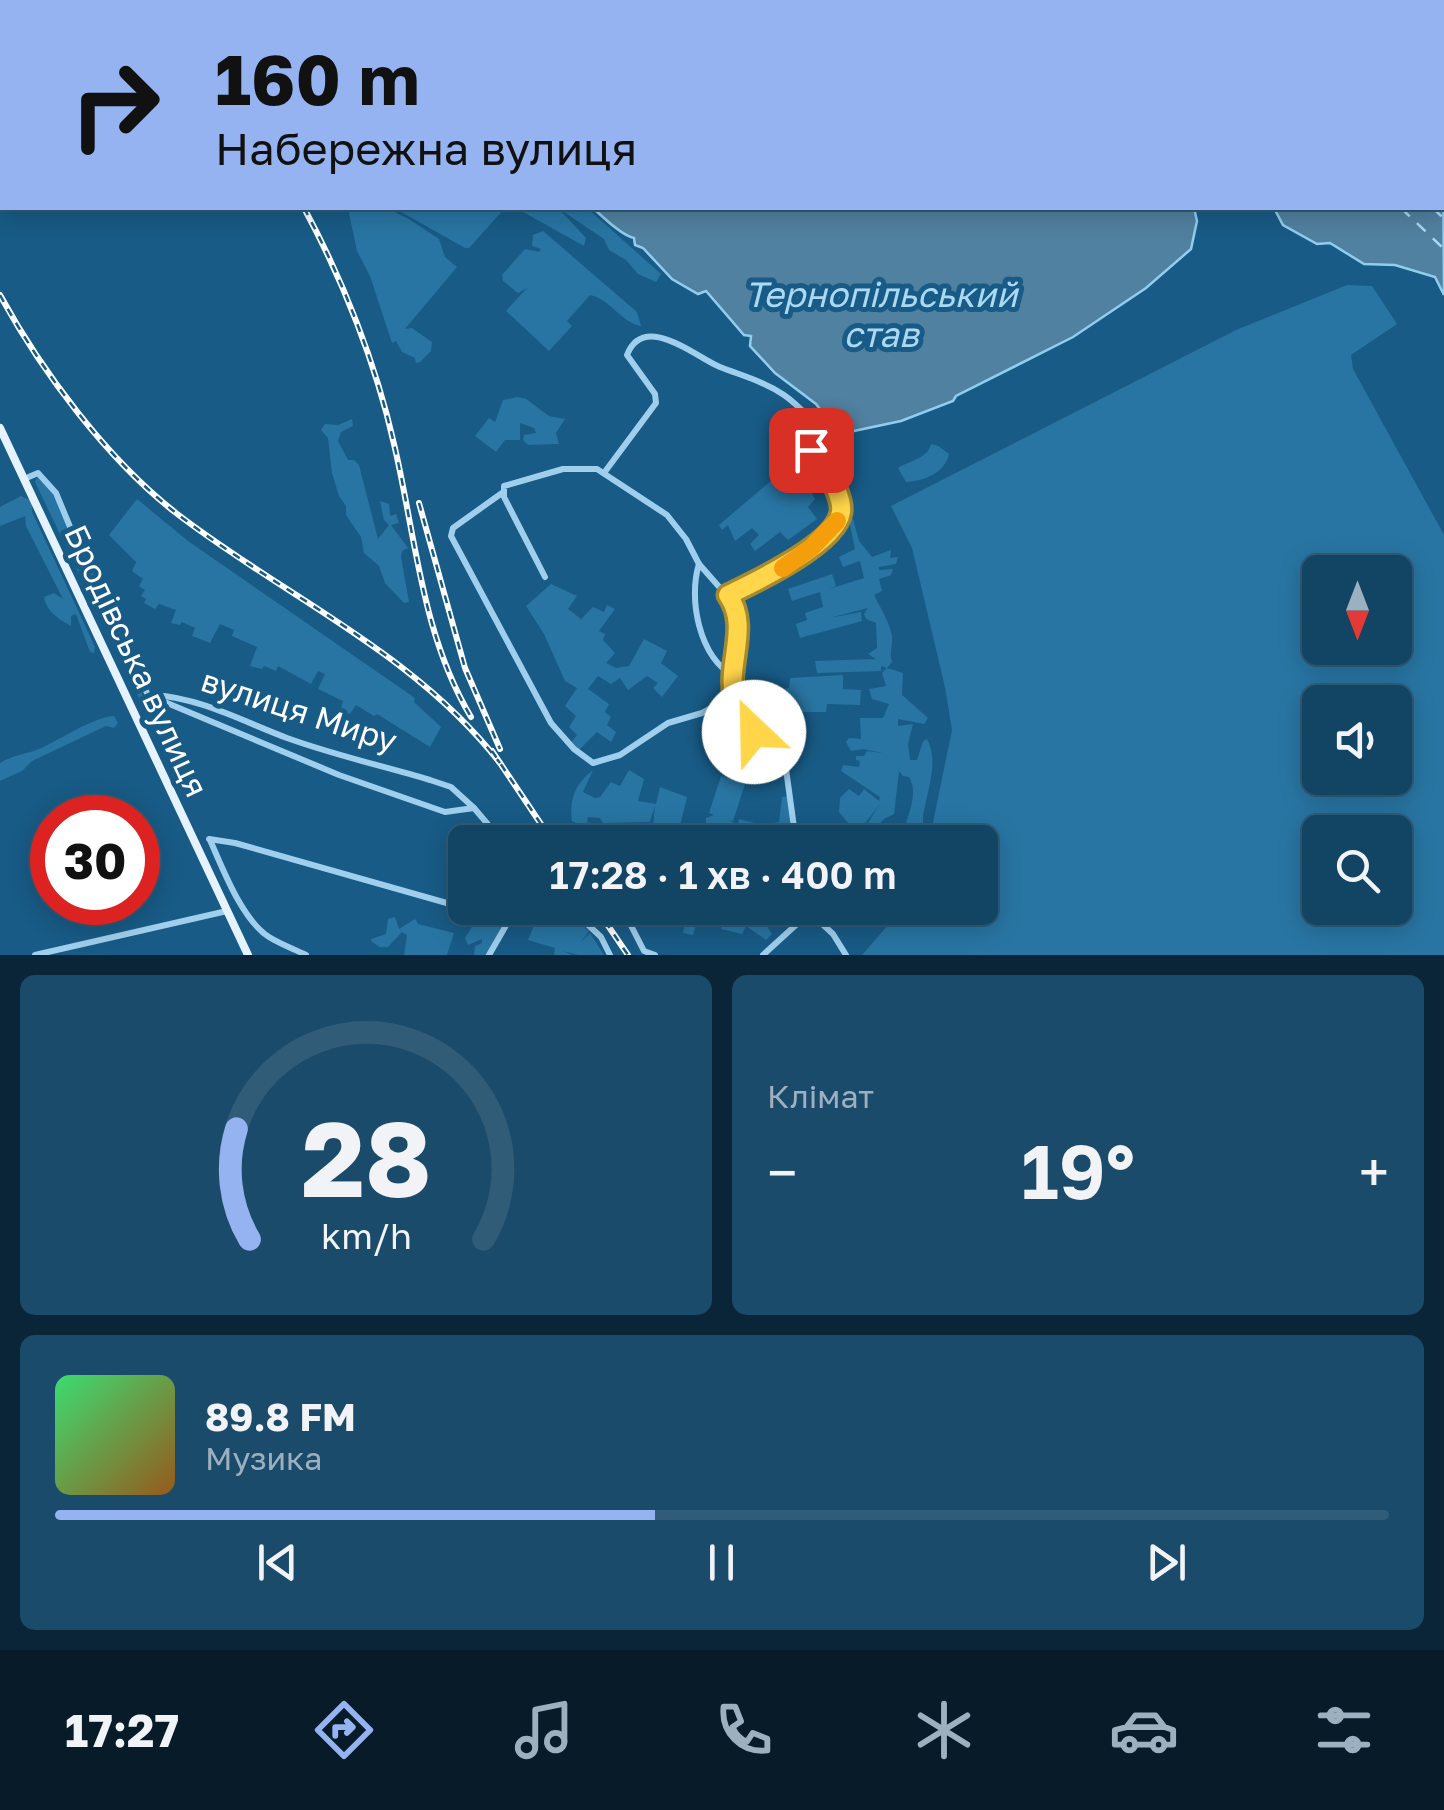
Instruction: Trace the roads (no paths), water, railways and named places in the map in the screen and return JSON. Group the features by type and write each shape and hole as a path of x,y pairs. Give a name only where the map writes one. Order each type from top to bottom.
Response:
{"main road":[{"name":"Бродівська вулиця","path":"0,428 248,955"}],"street":[{"path":"604,472 656,403 656,394 628,355 637,342 652,338 668,338 721,368 762,381 786,396 836,442"},
{"path":"728,595 787,566 840,518 842,510 832,476 811,450"},
{"path":"734,696 702,713 664,725 633,748 593,763 551,723 451,536 453,528 503,489 563,469 604,472 667,515 699,564 736,606 739,620 734,696 754,732 786,769 794,825"},
{"path":"24,479 38,473 56,494 100,599 148,695"},
{"path":"503,489 545,578"},
{"path":"699,564 694,607 714,656 734,676"},
{"name":"вулиця Миру","path":"148,695 340,775 445,812 474,808"},
{"name":"вулиця Миру","path":"148,695 176,697 288,738 451,788 488,825"},
{"path":"194,846 209,839 235,843 448,903"},
{"path":"209,839 237,897 254,922 272,940 306,955"},
{"path":"35,955 228,913"},
{"path":"489,955 506,925"},
{"path":"588,925 601,937 610,955"},
{"path":"631,925 644,951 654,955"},
{"path":"763,955 792,925"},
{"path":"823,925 846,955"}],"water":[{"name":"Тернопільський став","path":"595,210 1194,210 1197,221 1191,249 1146,288 1073,337 953,401 901,421 849,432 847,427 829,421 816,404 775,373 750,346 751,336 744,335 706,291 698,294 672,279 643,248 635,245 634,238"},
{"path":"1275,210 1443,210 1444,295 1435,277 1395,265 1364,264 1330,243 1317,244 1283,225"}],"railway":[{"path":"305,210 345,293 368,353 387,414 430,618 454,685 471,717"},
{"path":"0,295 78,413 150,491 218,543 388,657 466,724 500,763"},
{"path":"419,503 465,668 500,749"},
{"path":"492,751 542,825"},
{"path":"608,925 628,955"}]}
